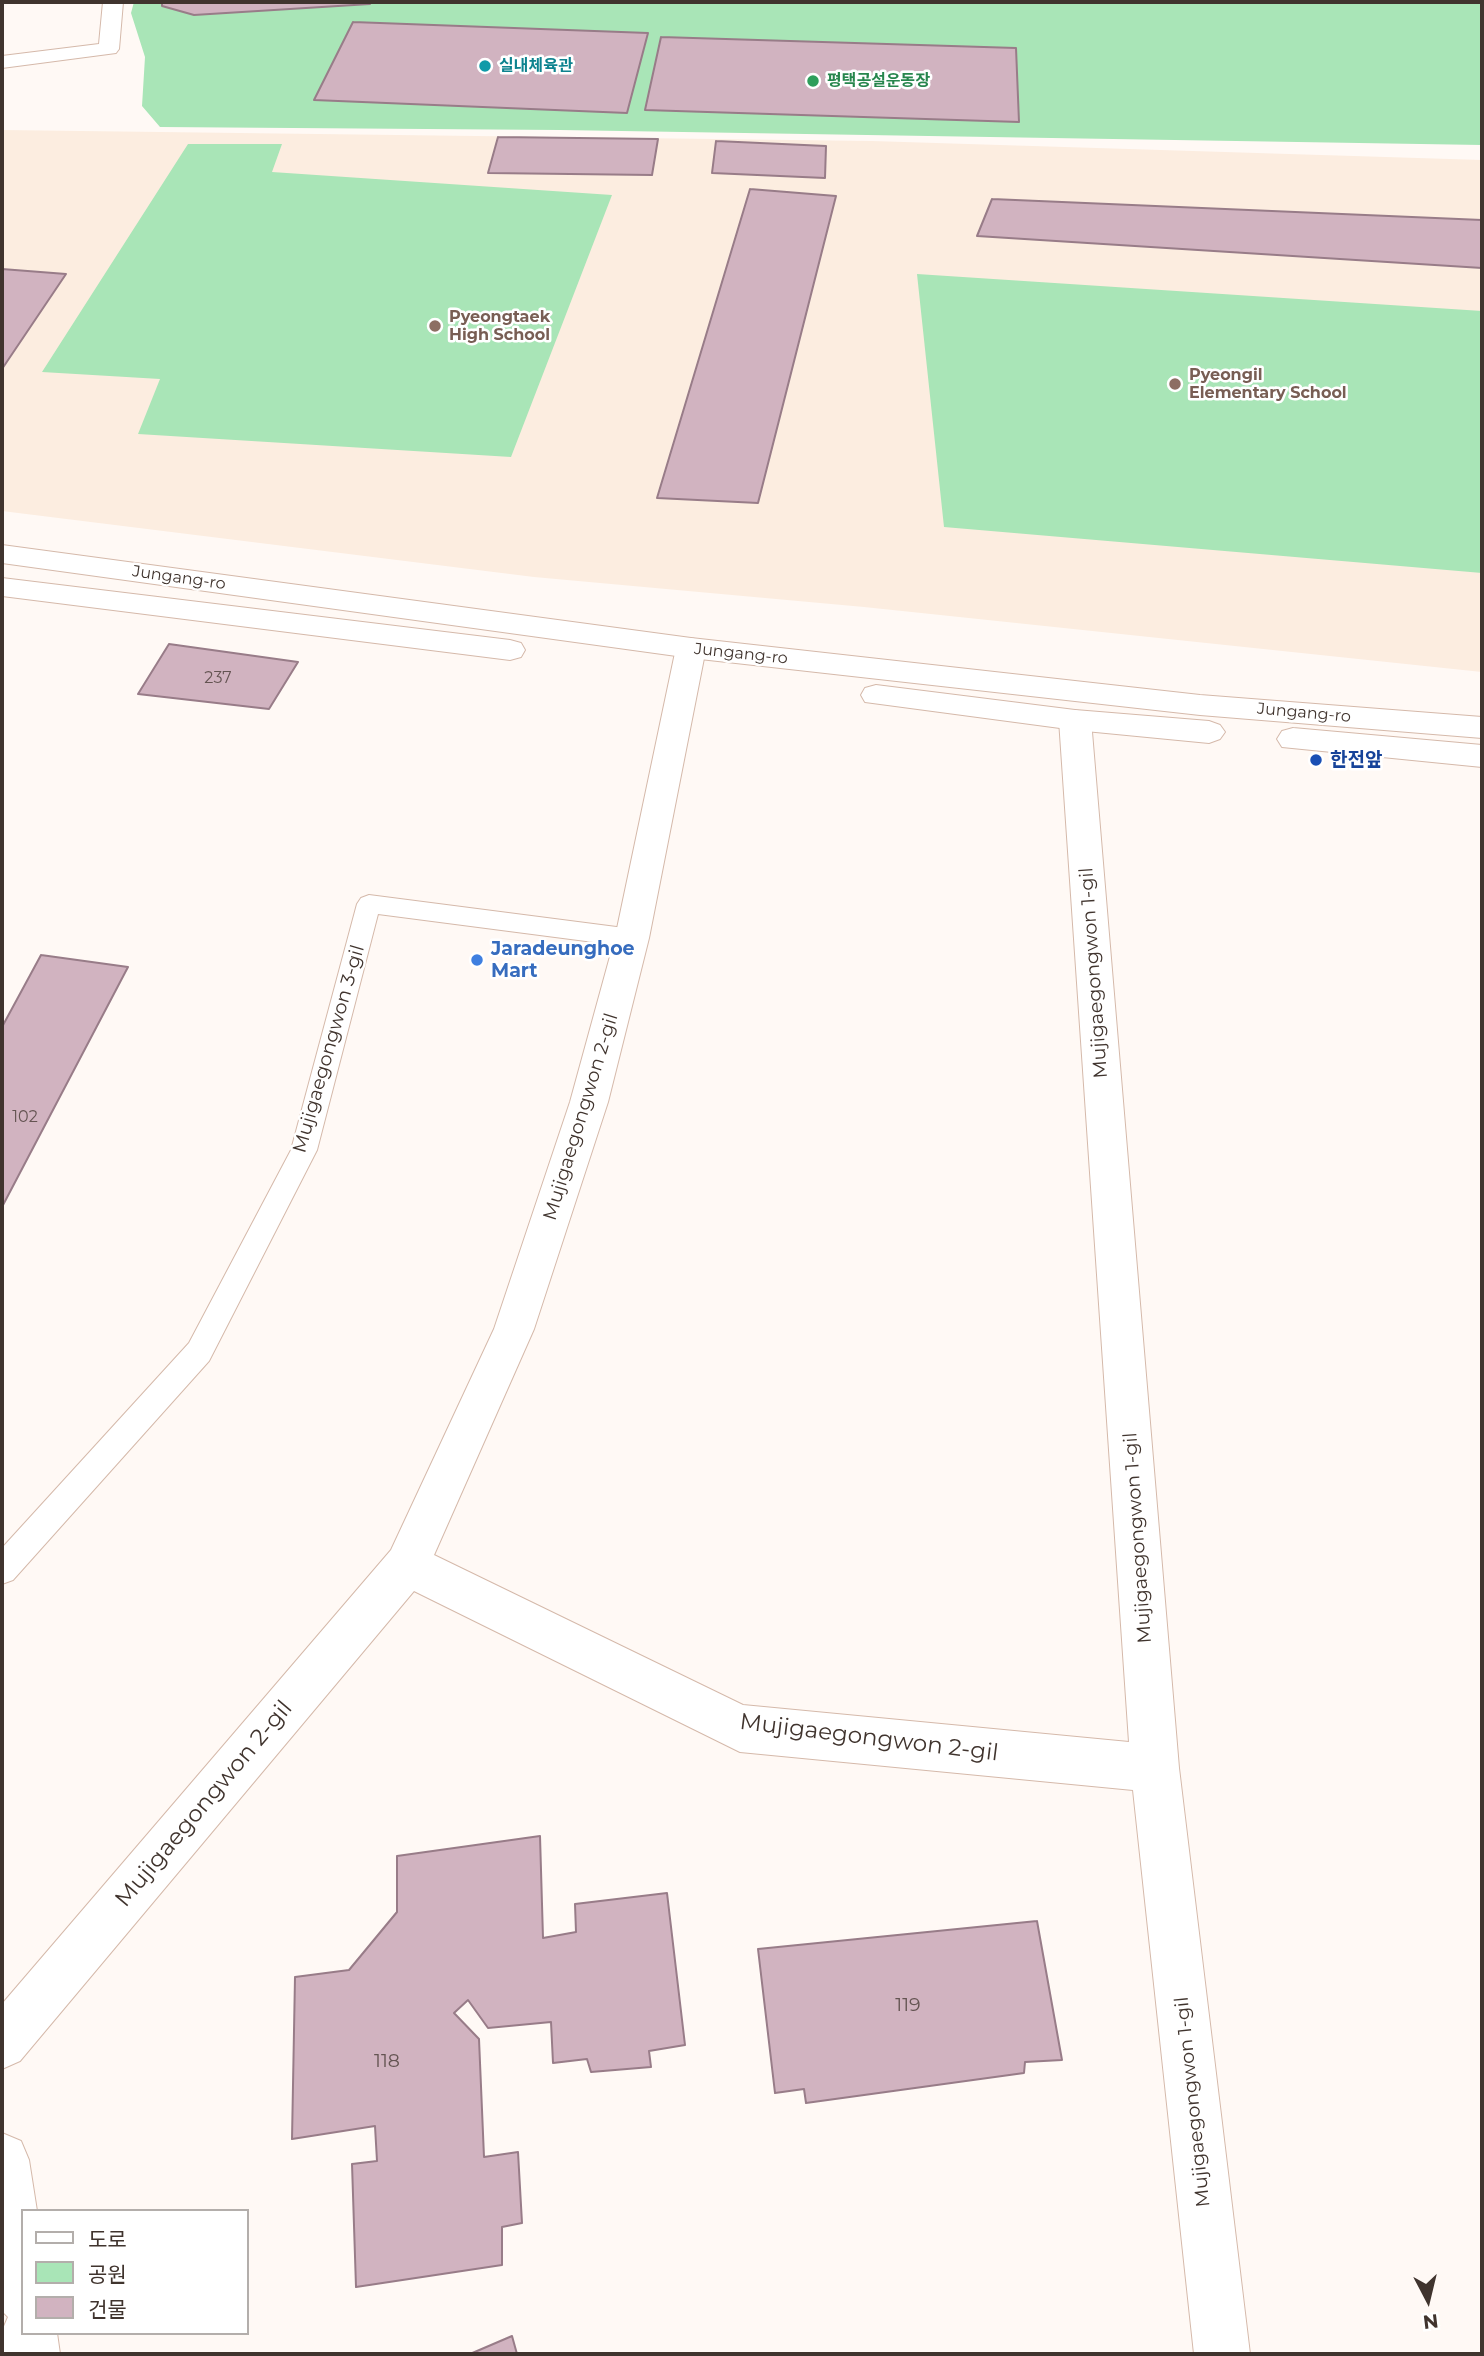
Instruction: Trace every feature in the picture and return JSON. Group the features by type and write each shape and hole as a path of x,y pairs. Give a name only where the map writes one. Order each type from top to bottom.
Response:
{"street":[{"path":"2,62 109,49 113,2"},
{"name":"Jungang-ro","path":"2,554 1075,720 1482,756"},
{"name":"Jungang-ro","path":"2,587 689,660 1482,728"},
{"name":"Mujigaegongwon 2-gil","path":"2,2043 407,1565 514,1329 589,1102 632,938 689,660"},
{"name":"Mujigaegongwon 1-gil","path":"1075,720 1156,1768 1222,2354"},
{"name":"Mujigaegongwon 2-gil","path":"407,1565 740,1728 1156,1768"},
{"path":"2,2160 21,2282"},
{"path":"29,2335 32,2354"}],"lane":[{"name":"Mujigaegongwon 3-gil","path":"2,1570 199,1352 304,1150 369,904 632,938"}],"shaded area":[{"path":"2,130 872,141 1482,160 1482,672 864,607 534,577 2,511"}],"green space":[{"name":"평택공설운동장","path":"134,2 1482,2 1482,145 560,130 160,127 142,106 145,57 131,13"},
{"path":"188,144 282,144 272,172 612,195 511,457 138,434 160,379 42,372"},
{"path":"917,274 1482,311 1482,573 944,527"}],"building":[{"path":"162,2 370,4 194,15 162,6"},
{"name":"실내체육관","path":"353,22 648,33 627,113 314,100"},
{"path":"661,37 1016,48 1019,122 645,110"},
{"path":"498,137 658,139 652,175 488,173"},
{"path":"716,141 826,146 825,178 712,173"},
{"path":"750,189 836,196 758,503 657,498"},
{"path":"992,199 1482,220 1482,268 977,236"},
{"path":"2,269 66,274 2,369"},
{"path":"169,644 298,662 269,709 138,694"},
{"path":"41,955 128,967 2,1207 2,1027"},
{"path":"540,1836 543,1938 576,1932 575,1904 667,1893 685,2045 649,2051 651,2067 591,2072 587,2059 553,2063 551,2022 488,2028 468,2000 454,2013 479,2039 484,2157 518,2152 522,2223 502,2227 502,2265 356,2287 352,2164 377,2161 375,2126 292,2139 295,1977 349,1970 397,1912 397,1856"},
{"path":"1037,1921 1062,2060 1025,2062 1024,2073 806,2103 804,2089 775,2093 758,1949"},
{"path":"512,2336 517,2354 470,2354"}],"place":[{"name":"실내체육관","path":"485,66"},
{"name":"평택공설운동장","path":"813,81"},
{"name":"Pyeongtaek High School","path":"435,326"},
{"name":"Pyeongil Elementary School","path":"1175,384"},
{"name":"한전앞","path":"1316,760"},
{"name":"Jaradeunghoe Mart","path":"477,960"}]}
